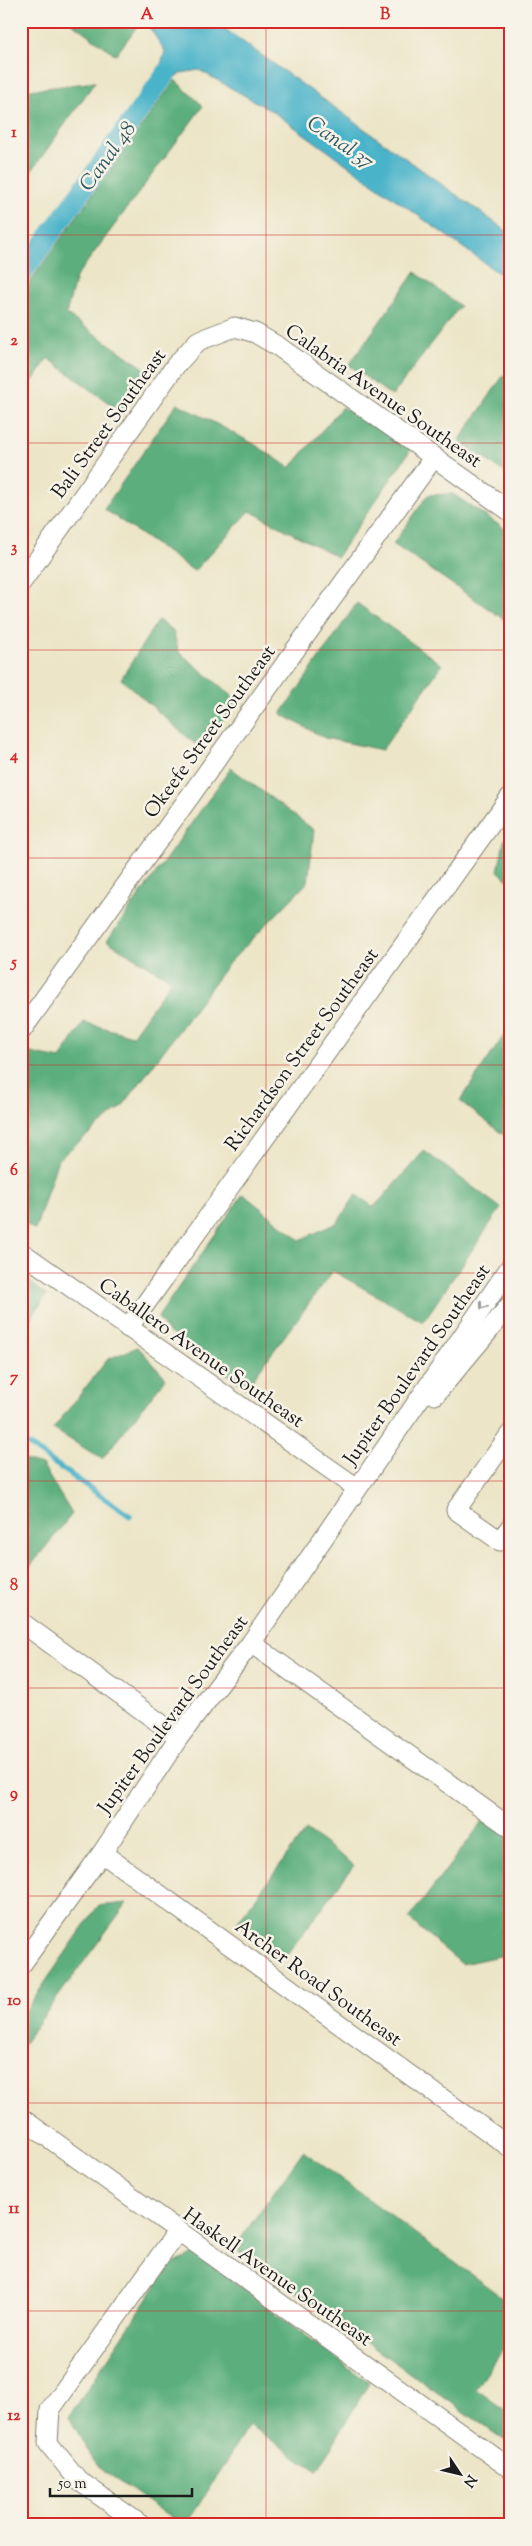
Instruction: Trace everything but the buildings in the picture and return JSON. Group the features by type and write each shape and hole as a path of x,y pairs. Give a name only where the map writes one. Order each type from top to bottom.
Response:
{"street":[{"name":"Calabria Avenue Southeast","path":"227,329 235,327 256,333 279,347 511,512"},
{"name":"Bali Street Southeast","path":"21,582 179,362 198,341 227,329"},
{"name":"Okeefe Street Southeast","path":"21,1031 434,457"},
{"name":"Richardson Street Southeast","path":"128,1328 511,796"},
{"name":"Caballero Avenue Southeast","path":"21,1252 358,1488"},
{"name":"Jupiter Boulevard Southeast","path":"21,1965 102,1853 178,1738 252,1643 511,1266"},
{"name":"Jupiter Boulevard Southeast","path":"358,1488 511,1304"},
{"path":"511,1433 456,1510 500,1541 511,1526"},
{"path":"21,1622 178,1738"},
{"path":"252,1643 511,1828"},
{"name":"Archer Road Southeast","path":"102,1853 511,2148"},
{"name":"Haskell Avenue Southeast","path":"21,2118 511,2469"},
{"path":"141,2525 78,2480 48,2443 50,2410 178,2232"}],"green space":[{"path":"69,21 141,21 116,55"},
{"path":"175,80 203,106 76,277 66,314 147,370 121,412 48,358 21,399 21,294"},
{"path":"95,82 21,186 21,91"},
{"path":"415,272 460,306 392,396 349,365"},
{"path":"503,376 511,381 511,463 504,472 459,441"},
{"path":"177,403 254,444 290,468 342,407 412,448 337,557 250,511 194,571 104,509"},
{"path":"453,494 511,533 511,624 393,544 428,495"},
{"path":"357,603 442,665 382,750 325,738 281,714"},
{"path":"158,620 173,631 179,652 237,700 202,750 121,679"},
{"path":"231,768 314,830 308,882 229,963 122,1107 58,1159 35,1230 21,1221 21,1051 60,1059 84,1022 132,1036 172,980 107,941"},
{"path":"511,831 511,883 498,871 504,841"},
{"path":"511,1025 511,1141 460,1101"},
{"path":"424,1151 501,1208 423,1322 333,1271 246,1388 166,1330 158,1317 243,1194 300,1240 337,1223 356,1195 374,1207"},
{"path":"21,1275 46,1295 21,1335"},
{"path":"138,1347 166,1378 102,1459 53,1429 108,1359"},
{"path":"21,1459 42,1465 72,1514 21,1578"},
{"path":"486,1817 511,1836 511,1962 499,1956 462,1964 409,1919"},
{"path":"306,1830 354,1865 286,1956 237,1923"},
{"path":"127,1903 21,2047 21,2017 98,1906"},
{"path":"303,2151 511,2304 511,2338 476,2389 511,2415 511,2445 234,2248"},
{"path":"196,2253 369,2383 317,2471 249,2425 186,2525 182,2525 96,2465 69,2417 169,2266"}],"water":[{"name":"Canal 37","path":"145,21 214,21 511,234 511,282 272,111 199,70 181,73 164,85 159,71 165,51"}],"waterway":[{"name":"Canal 48","path":"21,275 178,57"},
{"path":"21,1440 130,1516"}]}
